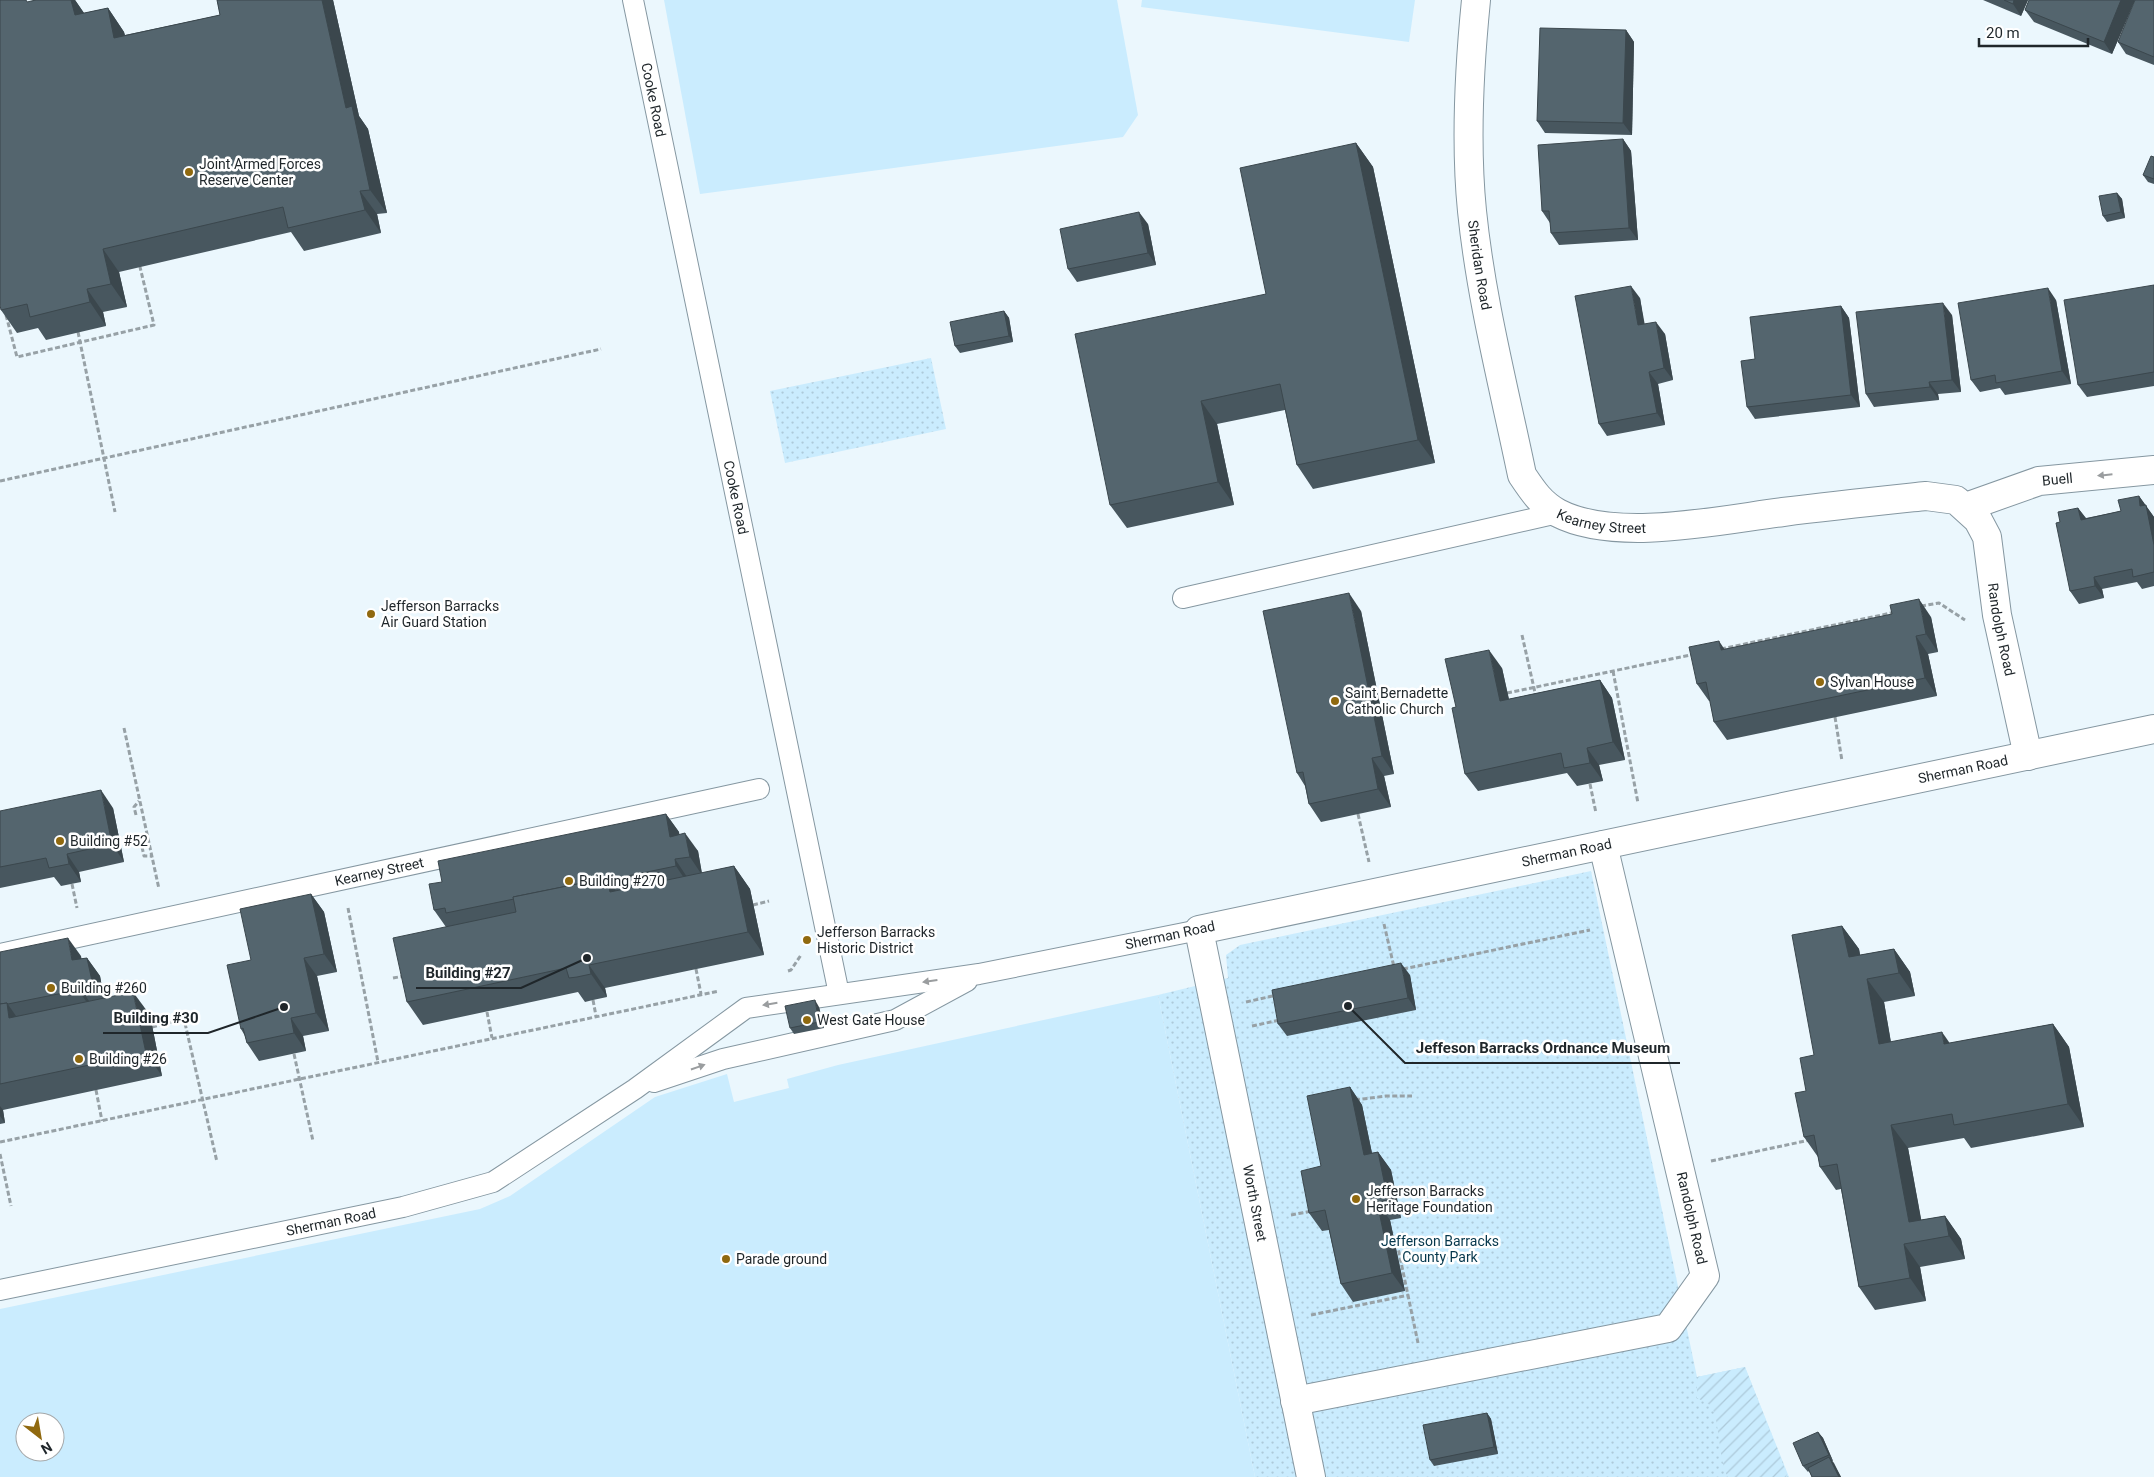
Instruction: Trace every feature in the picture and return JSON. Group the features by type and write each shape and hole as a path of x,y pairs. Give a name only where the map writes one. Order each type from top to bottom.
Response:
{"street":[{"name":"Sheridan Road","path":"1476,0 1467,130 1472,212 1485,298 1522,475 1536,497 1558,513"},
{"name":"Buell","path":"1966,507 2039,482 2154,470"},
{"name":"Kearney Street","path":"1558,513 1585,522 1622,528 1684,525 1926,496 1956,500 1966,507"},
{"name":"Randolph Road","path":"1966,507 1978,520 1987,537 1997,615 2028,756"},
{"name":"Sherman Road","path":"1199,930 2154,729"},
{"name":"Randolph Road","path":"1295,1401 1668,1328 1705,1276 1603,845"},
{"name":"Worth Street","path":"1199,930 1311,1477"}],"lane":[{"name":"Cooke Road","path":"634,0 839,994"},
{"name":"Kearney Street","path":"1183,598 1558,513"},
{"name":"Kearney Street","path":"0,954 758,789"},
{"name":"Sherman Road","path":"979,974 1199,930"},
{"path":"636,1089 746,1008 979,974"},
{"path":"636,1089 723,1059 895,1020 979,974"},
{"name":"Sherman Road","path":"0,1290 403,1207 493,1182 636,1089"}],"path":[{"path":"4,306 17,358 154,324 140,267"},
{"path":"78,332 115,512"},
{"path":"0,482 601,349"},
{"path":"1920,607 1939,603 1966,621 1997,615"},
{"path":"1718,649 1900,611"},
{"path":"1522,636 1538,704"},
{"path":"1507,693 1699,653"},
{"path":"1613,672 1644,837"},
{"path":"1835,717 1842,762"},
{"path":"124,728 166,919"},
{"path":"1590,784 1596,812"},
{"path":"136,815 134,807 140,800"},
{"path":"142,847 144,856 152,856"},
{"path":"342,881 378,1062"},
{"path":"72,884 78,909"},
{"path":"753,905 769,901"},
{"path":"1395,971 1622,924"},
{"path":"781,972 791,970 803,953"},
{"path":"696,969 701,994"},
{"path":"393,978 412,975"},
{"path":"0,1142 720,990"},
{"path":"1246,1002 1283,994"},
{"path":"593,1000 596,1016"},
{"path":"487,1012 492,1038"},
{"path":"152,1027 184,1019 217,1162"},
{"path":"1250,1026 1283,1019"},
{"path":"294,1054 313,1141"},
{"path":"96,1090 102,1120"},
{"path":"1347,1101 1386,1096 1412,1096"},
{"path":"1680,1167 1816,1139"},
{"path":"0,1154 11,1206"},
{"path":"1289,1216 1318,1210"},
{"path":"1397,1243 1425,1375"},
{"path":"1310,1315 1409,1295"}],"green space":[{"path":"664,0 1117,0 1138,115 1123,137 700,194"},
{"path":"1142,0 1415,0 1409,42 1141,7"},
{"path":"931,358 946,429 785,463 770,391"},
{"name":"Jefferson Barracks County Park","path":"1591,871 1697,1377 1745,1367 1789,1477 1255,1477 1158,995 1228,978 1226,955 1240,945"},
{"name":"Parade ground","path":"1158,995 1255,1477 0,1477 0,1309 480,1209 510,1196 655,1097 727,1074 734,1102 789,1088 787,1079 838,1065"},
{"path":"1745,1367 1787,1474 1786,1477 1728,1477 1722,1460 1714,1412 1710,1405 1697,1398 1697,1377"}],"building":[{"name":"Joint Armed Forces Reserve Center","path":"0,0 26,0 27,2 36,0 71,0 75,15 108,8 114,38 220,15 217,0 322,0 346,108 352,106 370,190 360,191 365,210 288,228 283,207 103,249 111,284 87,289 90,302 30,317 27,304 1,310"},
{"path":"2004,0 2014,0 2013,4"},
{"path":"2029,0 2121,0 2104,42 2025,10"},
{"path":"2135,0 2154,0 2154,57 2118,42"},
{"path":"1540,28 1626,30 1623,123 1537,121"},
{"path":"1623,139 1629,228 1551,233 1549,211 1542,211 1538,145"},
{"path":"1356,143 1418,440 1297,465 1280,384 1201,401 1218,482 1110,505 1075,334 1266,294 1240,168"},
{"path":"2151,156 2154,157 2154,179 2143,175"},
{"path":"2117,193 2121,212 2103,216 2099,196"},
{"path":"1139,212 1148,253 1068,269 1060,229"},
{"path":"2154,285 2154,372 2078,385 2064,300"},
{"path":"1631,286 1638,325 1656,322 1664,368 1649,372 1657,413 1599,424 1575,296"},
{"path":"2048,288 2062,371 1996,383 1995,375 1971,380 1958,303"},
{"path":"1943,303 1952,380 1929,382 1930,387 1866,394 1856,312"},
{"path":"1841,306 1851,395 1747,407 1741,361 1755,359 1750,317"},
{"path":"1004,311 1009,336 955,346 950,322"},
{"path":"2139,496 2140,506 2146,505 2154,545 2154,572 2133,577 2132,569 2094,577 2095,586 2070,591 2056,523 2060,522 2058,512 2078,508 2081,520 2121,511 2118,500"},
{"name":"Saint Bernadette Catholic Church","path":"1349,593 1382,756 1372,758 1378,789 1309,804 1303,772 1297,773 1263,611"},
{"name":"Sylvan House","path":"1919,599 1926,634 1916,636 1925,678 1714,722 1706,682 1697,684 1689,647 1719,641 1721,650 1892,614 1890,605"},
{"path":"1489,650 1500,701 1600,680 1613,742 1587,748 1590,763 1564,768 1561,753 1465,774 1452,708 1456,707 1445,659"},
{"path":"101,790 112,844 67,854 69,864 49,868 46,858 0,867 0,811"},
{"path":"666,814 670,837 685,833 690,857 675,859 676,866 513,897 514,899 446,913 445,908 434,910 429,884 442,882 438,861"},
{"path":"734,866 748,932 589,965 591,974 577,977 569,978 566,968 407,1002 393,938 516,912 513,897 607,878 610,892"},
{"path":"311,894 324,954 304,958 316,1013 291,1018 294,1033 247,1043 243,1028 241,1029 227,965 251,960 240,909"},
{"path":"1842,926 1849,957 1894,949 1899,973 1867,979 1879,1044 1942,1032 1944,1044 2053,1024 2068,1104 1954,1125 1952,1114 1891,1125 1909,1222 1945,1216 1949,1236 1904,1244 1910,1278 1859,1287 1837,1164 1820,1167 1814,1135 1804,1137 1795,1093 1806,1091 1800,1058 1814,1055 1792,935"},
{"path":"68,938 72,960 87,958 92,981 77,983 78,990 0,1004 0,952"},
{"path":"1401,963 1408,998 1278,1024 1272,990"},
{"path":"133,992 146,1053 0,1084 0,1004 7,1003 9,1018"},
{"name":"West Gate House","path":"815,1000 819,1022 790,1028 785,1006"},
{"name":"Jefferson Barracks Heritage Foundation","path":"1350,1087 1364,1155 1378,1152 1388,1200 1377,1202 1392,1273 1341,1284 1325,1210 1309,1213 1301,1171 1321,1166 1307,1096"},
{"path":"1487,1413 1494,1447 1430,1460 1423,1425"},
{"path":"1818,1432 1829,1455 1803,1466 1793,1443"},
{"path":"1829,1457 1839,1477 1812,1477 1808,1468"}],"place":[{"name":"Joint Armed Forces Reserve Center","path":"189,172"},
{"name":"Jefferson Barracks Air Guard Station","path":"371,614"},
{"name":"Sylvan House","path":"1820,682"},
{"name":"Saint Bernadette Catholic Church","path":"1335,701"},
{"name":"Building #52","path":"60,841"},
{"name":"Building #270","path":"569,881"},
{"name":"Jefferson Barracks Historic District","path":"807,940"},
{"name":"Building #27","path":"587,958"},
{"name":"Building #260","path":"51,988"},
{"name":"Jeffeson Barracks Ordnance Museum","path":"1348,1006"},
{"name":"Building #30","path":"284,1007"},
{"name":"West Gate House","path":"807,1020"},
{"name":"Building #26","path":"79,1059"},
{"name":"Jefferson Barracks Heritage Foundation","path":"1356,1199"},
{"name":"Parade ground","path":"726,1259"}]}
